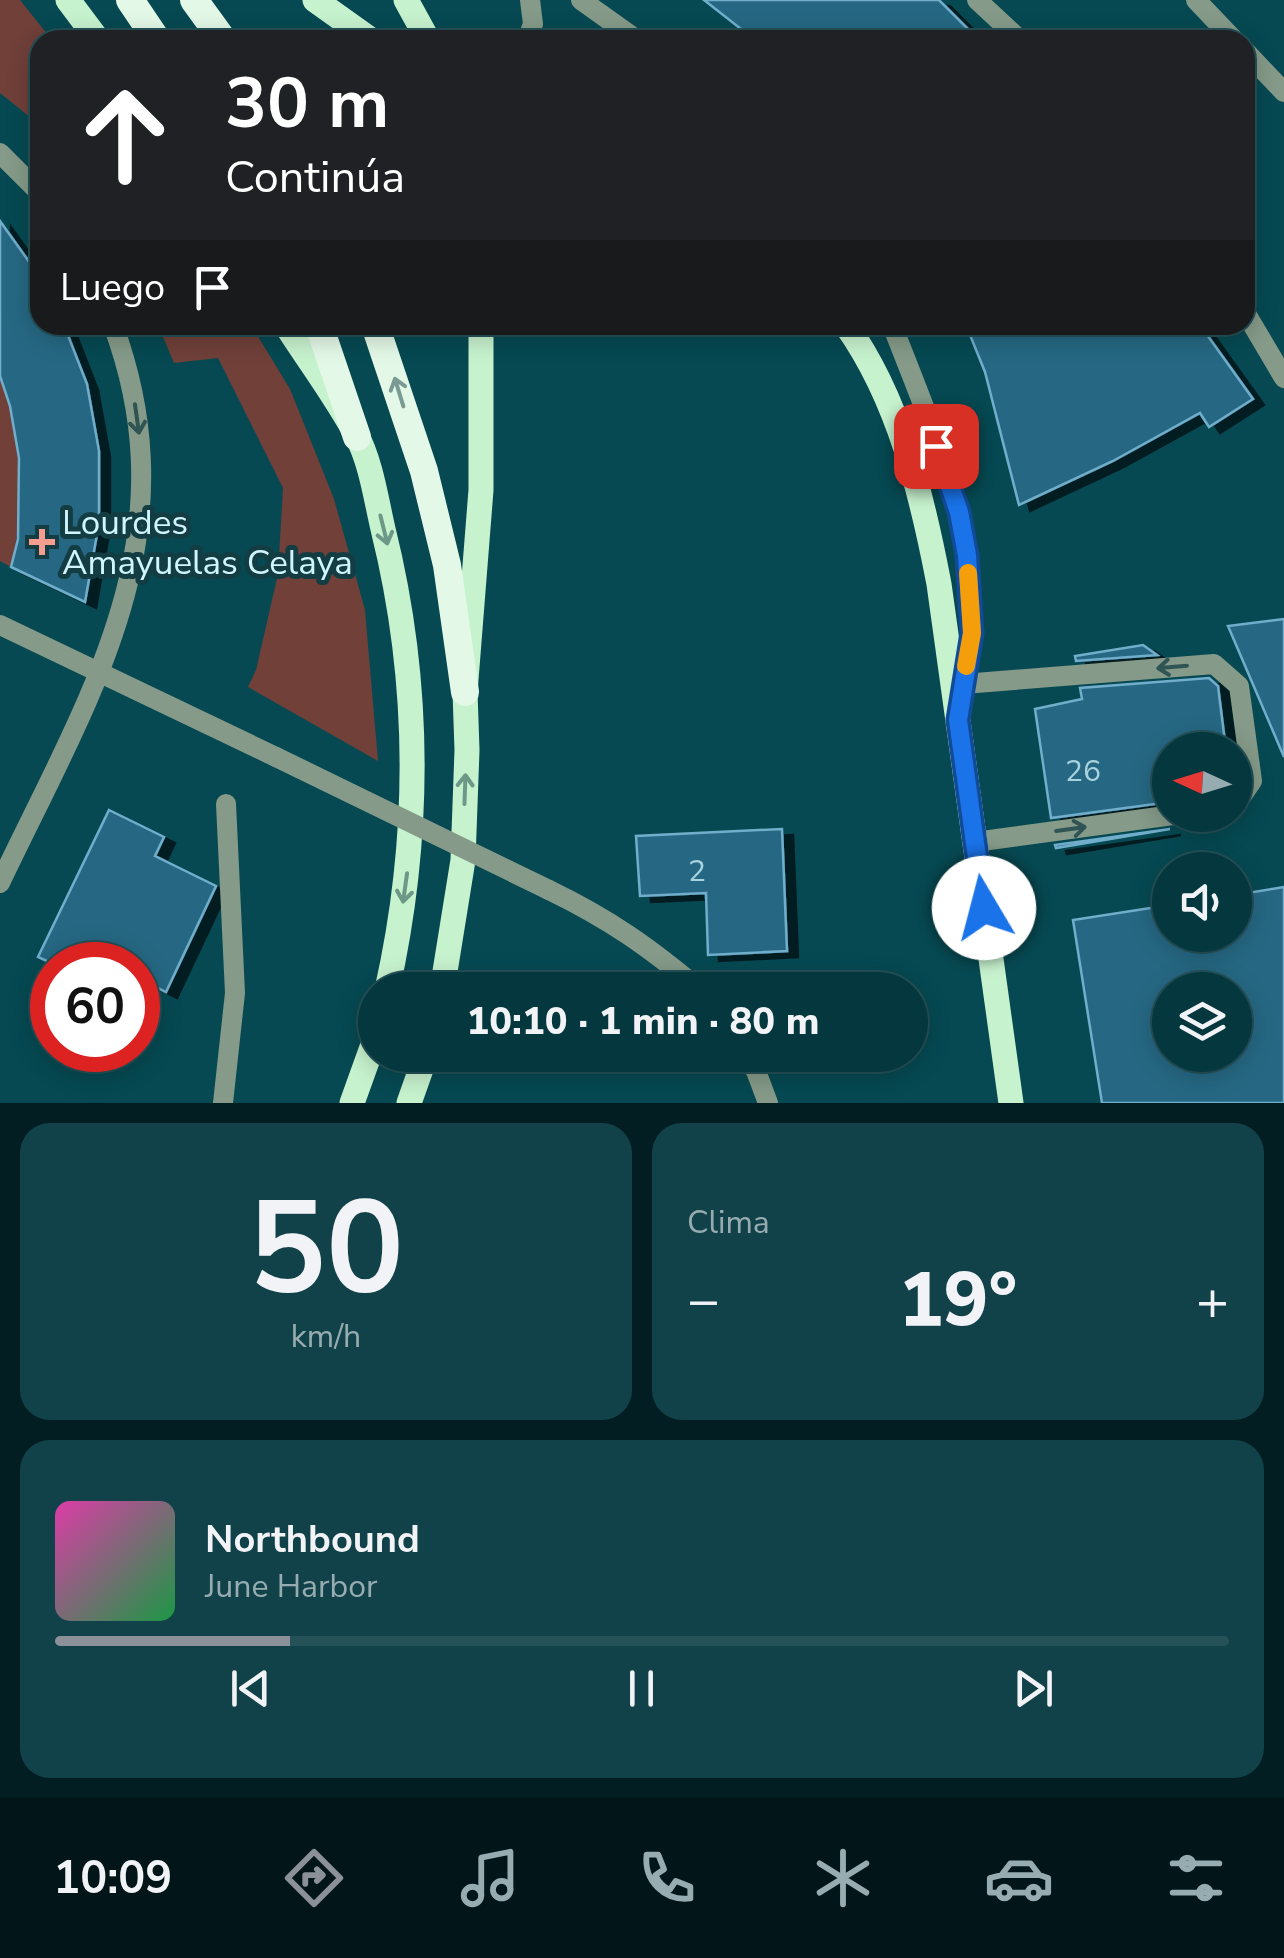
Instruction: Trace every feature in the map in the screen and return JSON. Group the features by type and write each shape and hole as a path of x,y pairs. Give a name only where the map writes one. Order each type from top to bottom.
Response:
{"highway":[{"path":"130,0 150,30"},
{"path":"194,0 216,30"},
{"path":"322,335 358,436"},
{"path":"379,335 424,470 442,546 465,692"}],"main road":[{"path":"68,0 90,30"},
{"path":"315,0 357,30"},
{"path":"406,0 422,30"},
{"path":"292,335 358,436 394,575 412,696 410,856 390,972"},
{"path":"445,972 463,860 465,692 481,490 481,335"},
{"path":"852,335 880,385 910,460 927,520 1011,1103"},
{"path":"352,1103 363,1072"},
{"path":"409,1103 420,1072"}],"street":[{"path":"530,0 531,30"},
{"path":"581,0 623,30"},
{"path":"977,0 1009,30"},
{"path":"1196,0 1224,30"},
{"path":"1255,62 1284,92"},
{"path":"0,153 30,183"},
{"path":"1255,329 1284,378"},
{"path":"0,882 99,672 128,592 142,488 136,407 116,335"},
{"path":"895,335 964,534 972,633 958,720"},
{"path":"0,625 604,916 679,972"},
{"path":"963,684 1214,664 1238,686 1245,732"},
{"path":"223,1103 236,994 226,804"},
{"path":"974,842 1152,818"},
{"path":"756,1072 768,1103"}],"shaded area":[{"path":"0,0 20,0 44,30 30,30 30,117 0,93"},
{"path":"162,335 257,335 290,389 334,499 365,610 378,761 248,687 256,670 278,574 283,488 218,358 174,363"},
{"path":"0,376 13,423 19,471 19,519 11,567 0,561"}],"building":[{"path":"704,0 939,0 969,30 742,30"},
{"path":"0,221 30,263 30,335 68,335 87,384 99,451 99,523 85,602 11,567 18,539 19,458 0,376"},
{"path":"970,335 1207,335 1253,399 1209,427 1200,413 1113,461 1019,505 985,372"},
{"path":"1284,619 1284,757 1228,626"},
{"path":"1143,645 1157,655 1076,661 1075,656"},
{"path":"1209,678 1218,686 1224,732 1152,732 1152,804 1051,818 1035,709 1082,699 1080,688"},
{"path":"109,810 164,837 155,856 216,886 166,992 160,989 160,942 45,942"},
{"path":"782,829 787,951 708,955 706,893 640,896 636,836"},
{"path":"1152,832 1056,848 1055,845"},
{"path":"1284,887 1284,1103 1102,1103 1073,920 1152,908 1152,952 1252,952 1252,892"}],"slow traffic":[{"path":"966,666 972,633 968,573"}],"place":[{"name":"Lourdes Amayuelas Celaya","path":"42,542"}],"route":[{"path":"936,446 959,512 967,555 972,633 958,720 984,908"}]}
